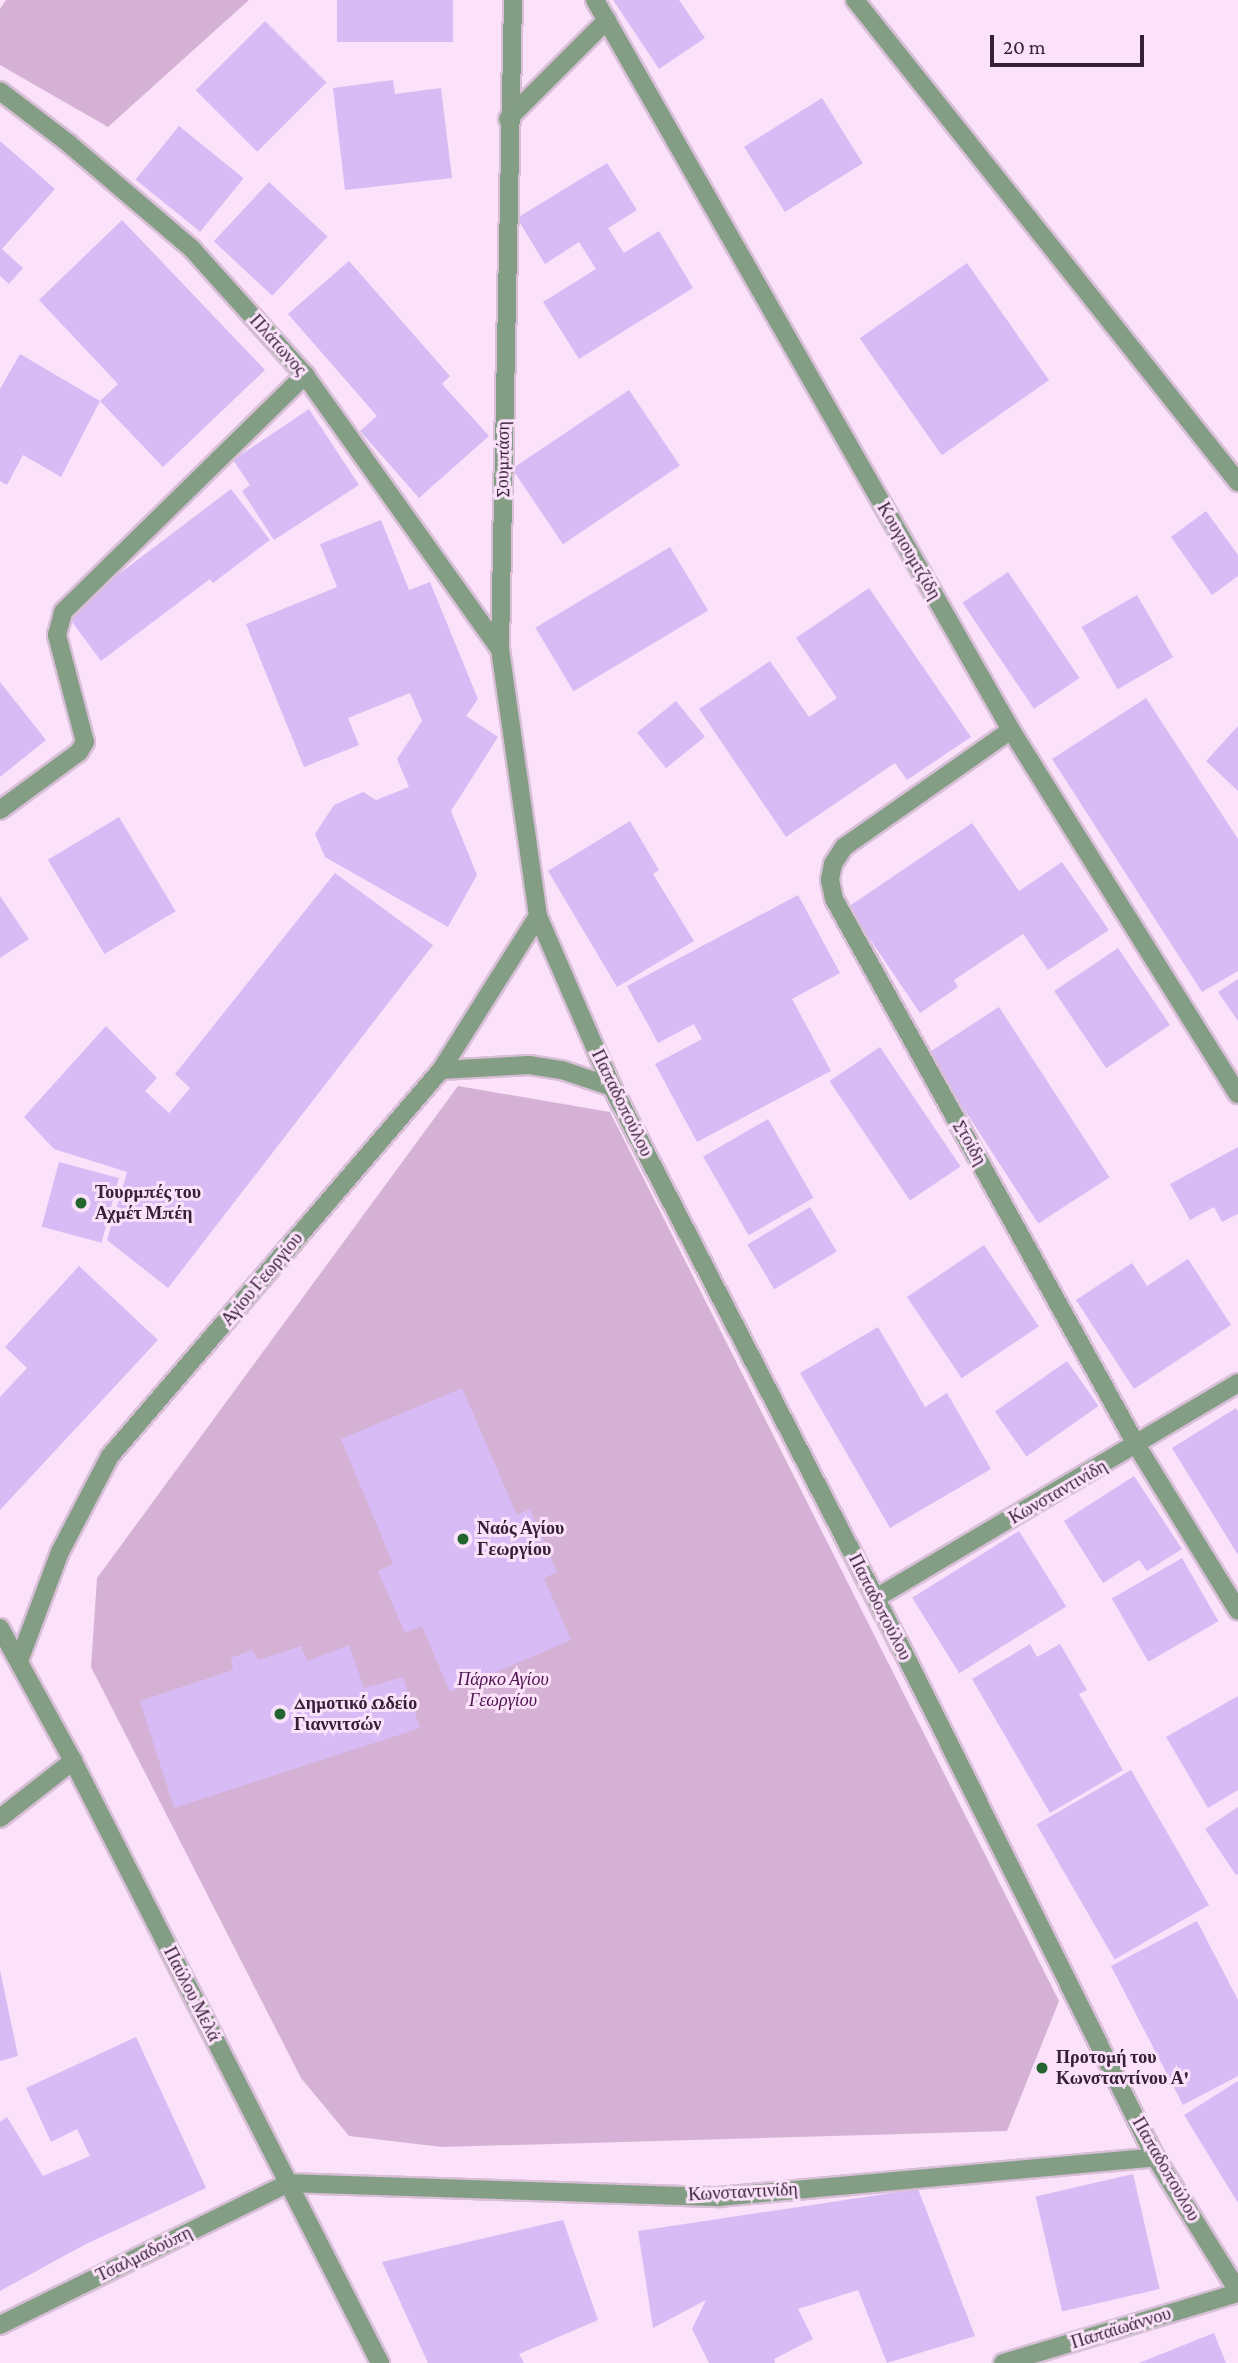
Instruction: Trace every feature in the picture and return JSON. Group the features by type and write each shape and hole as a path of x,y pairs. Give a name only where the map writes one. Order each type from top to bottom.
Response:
{"street":[{"name":"Σουμπάση","path":"513,0 508,119 500,649 538,916"},
{"name":"Κουγιουμτζίδη","path":"595,0 1011,730 1238,1094"},
{"path":"855,0 1238,482"},
{"path":"508,119 607,20"},
{"name":"Πλάτωνος","path":"0,91 68,142 191,250 305,375 500,649"},
{"path":"0,810 79,752 85,742 57,635 63,612 305,375"},
{"name":"Στοίδη","path":"1011,730 844,847 833,864 830,880 834,899 1137,1446 1238,1611"},
{"name":"Αγίου Γεωργίου","path":"19,1661 60,1552 110,1456 441,1070 538,916"},
{"name":"Παπαδοπούλου","path":"538,916 612,1087 876,1598 1156,2157 1238,2292"},
{"path":"441,1070 529,1065 562,1070 612,1087"},
{"name":"Κωνσταντινίδη","path":"876,1598 1238,1384"},
{"name":"Παύλου Μελά","path":"0,1628 73,1761 380,2363"},
{"path":"0,1818 73,1761"},
{"name":"Κωνσταντινίδη","path":"288,2183 719,2197 1156,2157"},
{"name":"Τσαλμαδούπη","path":"0,2325 288,2183"},
{"name":"Παπαϊωάννου","path":"1003,2363 1238,2292"}],"green space":[{"path":"6,0 249,0 108,127 0,65 0,9"},
{"name":"Πάρκο Αγίου Γεωργίου","path":"458,1086 610,1112 1059,2001 1007,2131 442,2147 349,2136 301,2078 91,1667 97,1578"}],"building":[{"path":"337,0 453,0 453,42 337,42"},
{"path":"613,0 679,0 705,38 659,69"},
{"path":"265,21 327,83 257,152 196,90"},
{"path":"393,80 395,94 441,88 452,178 345,190 333,88"},
{"path":"822,98 863,163 785,212 744,147"},
{"path":"179,126 244,178 200,232 136,180"},
{"path":"0,141 55,189 2,249 23,268 9,284 0,276"},
{"path":"607,163 637,210 608,228 624,253 659,231 693,288 579,359 543,302 596,269 579,242 545,264 517,218"},
{"path":"269,182 328,237 272,296 214,241"},
{"path":"122,220 265,370 163,467 100,401 118,384 39,300"},
{"path":"349,261 450,376 442,384 489,436 419,498 360,431 377,416 288,314"},
{"path":"967,263 1049,380 942,455 860,338"},
{"path":"20,354 100,401 61,477 23,455 7,485 0,481 0,389"},
{"path":"629,390 680,465 563,544 512,469"},
{"path":"309,409 359,485 274,540 242,491 250,485 233,460"},
{"path":"231,489 270,540 213,583 210,579 101,661 66,614"},
{"path":"1206,511 1238,555 1238,576 1212,595 1171,537"},
{"path":"381,520 409,590 430,582 478,699 466,716 498,737 451,811 477,875 448,927 325,857 315,834 334,805 363,792 376,800 409,787 397,759 422,721 410,693 348,718 359,745 304,767 246,624 337,587 320,544"},
{"path":"670,547 708,610 574,691 535,628"},
{"path":"1008,572 1080,678 1034,709 962,603"},
{"path":"869,588 971,737 907,780 895,763 786,837 699,709 770,661 809,717 837,698 796,638"},
{"path":"1137,595 1173,657 1118,689 1082,627"},
{"path":"0,682 46,740 0,777"},
{"path":"1146,698 1238,839 1238,971 1202,992 1052,759"},
{"path":"676,701 705,737 666,768 637,732"},
{"path":"1238,726 1238,791 1206,761"},
{"path":"119,817 176,911 105,954 48,860"},
{"path":"630,821 659,870 653,874 694,941 617,987 548,871"},
{"path":"972,823 1019,891 1062,862 1109,930 1048,970 1023,934 954,980 958,987 920,1013 848,907"},
{"path":"335,873 433,945 168,1288 107,1240 127,1172 54,1149 24,1117 106,1026 157,1078 145,1091 169,1113 190,1088 175,1074"},
{"path":"798,895 840,973 792,999 831,1071 697,1142 655,1064 702,1039 694,1024 658,1043 627,986"},
{"path":"0,896 29,939 0,958"},
{"path":"1118,948 1170,1025 1106,1068 1054,991"},
{"path":"1238,979 1238,1021 1218,992"},
{"path":"999,1007 1110,1177 1038,1224 928,1053"},
{"path":"880,1047 961,1166 910,1200 829,1081"},
{"path":"768,1119 814,1198 749,1235 703,1156"},
{"path":"1238,1147 1238,1214 1222,1222 1214,1207 1190,1220 1170,1184"},
{"name":"Τουρμπές του Αχμέτ Μπέη","path":"59,1162 119,1178 102,1243 42,1227"},
{"path":"810,1207 837,1252 774,1289 747,1245"},
{"path":"984,1245 1039,1326 962,1378 907,1297"},
{"path":"1188,1259 1231,1325 1134,1389 1076,1300 1132,1263 1147,1286"},
{"path":"79,1266 158,1340 0,1510 0,1397 27,1368 5,1347"},
{"path":"878,1327 925,1407 947,1393 991,1469 890,1528 800,1373"},
{"path":"1067,1361 1099,1406 1026,1457 995,1411"},
{"name":"Ναός Αγίου Γεωργίου","path":"462,1388 517,1515 530,1509 557,1572 544,1578 571,1640 450,1692 422,1626 405,1633 378,1571 393,1564 341,1439"},
{"path":"1236,1408 1238,1411 1238,1555 1172,1448"},
{"path":"1134,1476 1182,1549 1147,1571 1139,1560 1103,1583 1064,1521"},
{"path":"1019,1531 1066,1606 959,1673 912,1598"},
{"path":"1182,1558 1218,1621 1148,1662 1112,1598"},
{"path":"1030,1644 1037,1657 1060,1644 1087,1690 1079,1694 1123,1770 1050,1813 972,1679"},
{"name":"Δημοτικό Ωδείο Γιαννιτσών","path":"349,1645 364,1688 403,1677 420,1728 174,1808 140,1701 233,1670 231,1658 252,1650 258,1660 301,1646 307,1661"},
{"path":"1238,1696 1238,1790 1208,1808 1166,1737"},
{"path":"1131,1770 1209,1905 1115,1960 1037,1824"},
{"path":"1238,1807 1238,1874 1236,1875 1205,1829"},
{"path":"1197,1921 1238,2000 1238,2076 1183,2105 1111,1966"},
{"path":"0,1970 18,2056 0,2061"},
{"path":"136,2037 206,2188 84,2245 0,2291 0,2122 7,2117 43,2176 90,2156 77,2129 51,2142 26,2088"},
{"path":"1238,2081 1238,2203 1184,2115"},
{"path":"1133,2174 1160,2289 1062,2311 1036,2196"},
{"path":"918,2189 975,2336 887,2363 858,2290 798,2309 813,2339 774,2359 775,2363 709,2363 692,2329 706,2300 653,2328 638,2231"},
{"path":"563,2220 598,2320 519,2354 524,2363 428,2363 382,2262"},
{"path":"1214,2333 1226,2363 1139,2363"}],"place":[{"name":"Τουρμπές του Αχμέτ Μπέη","path":"81,1203"},
{"name":"Ναός Αγίου Γεωργίου","path":"463,1539"},
{"name":"Δημοτικό Ωδείο Γιαννιτσών","path":"280,1714"},
{"name":"Προτομή του Κωνσταντίνου Α'","path":"1042,2068"}]}
